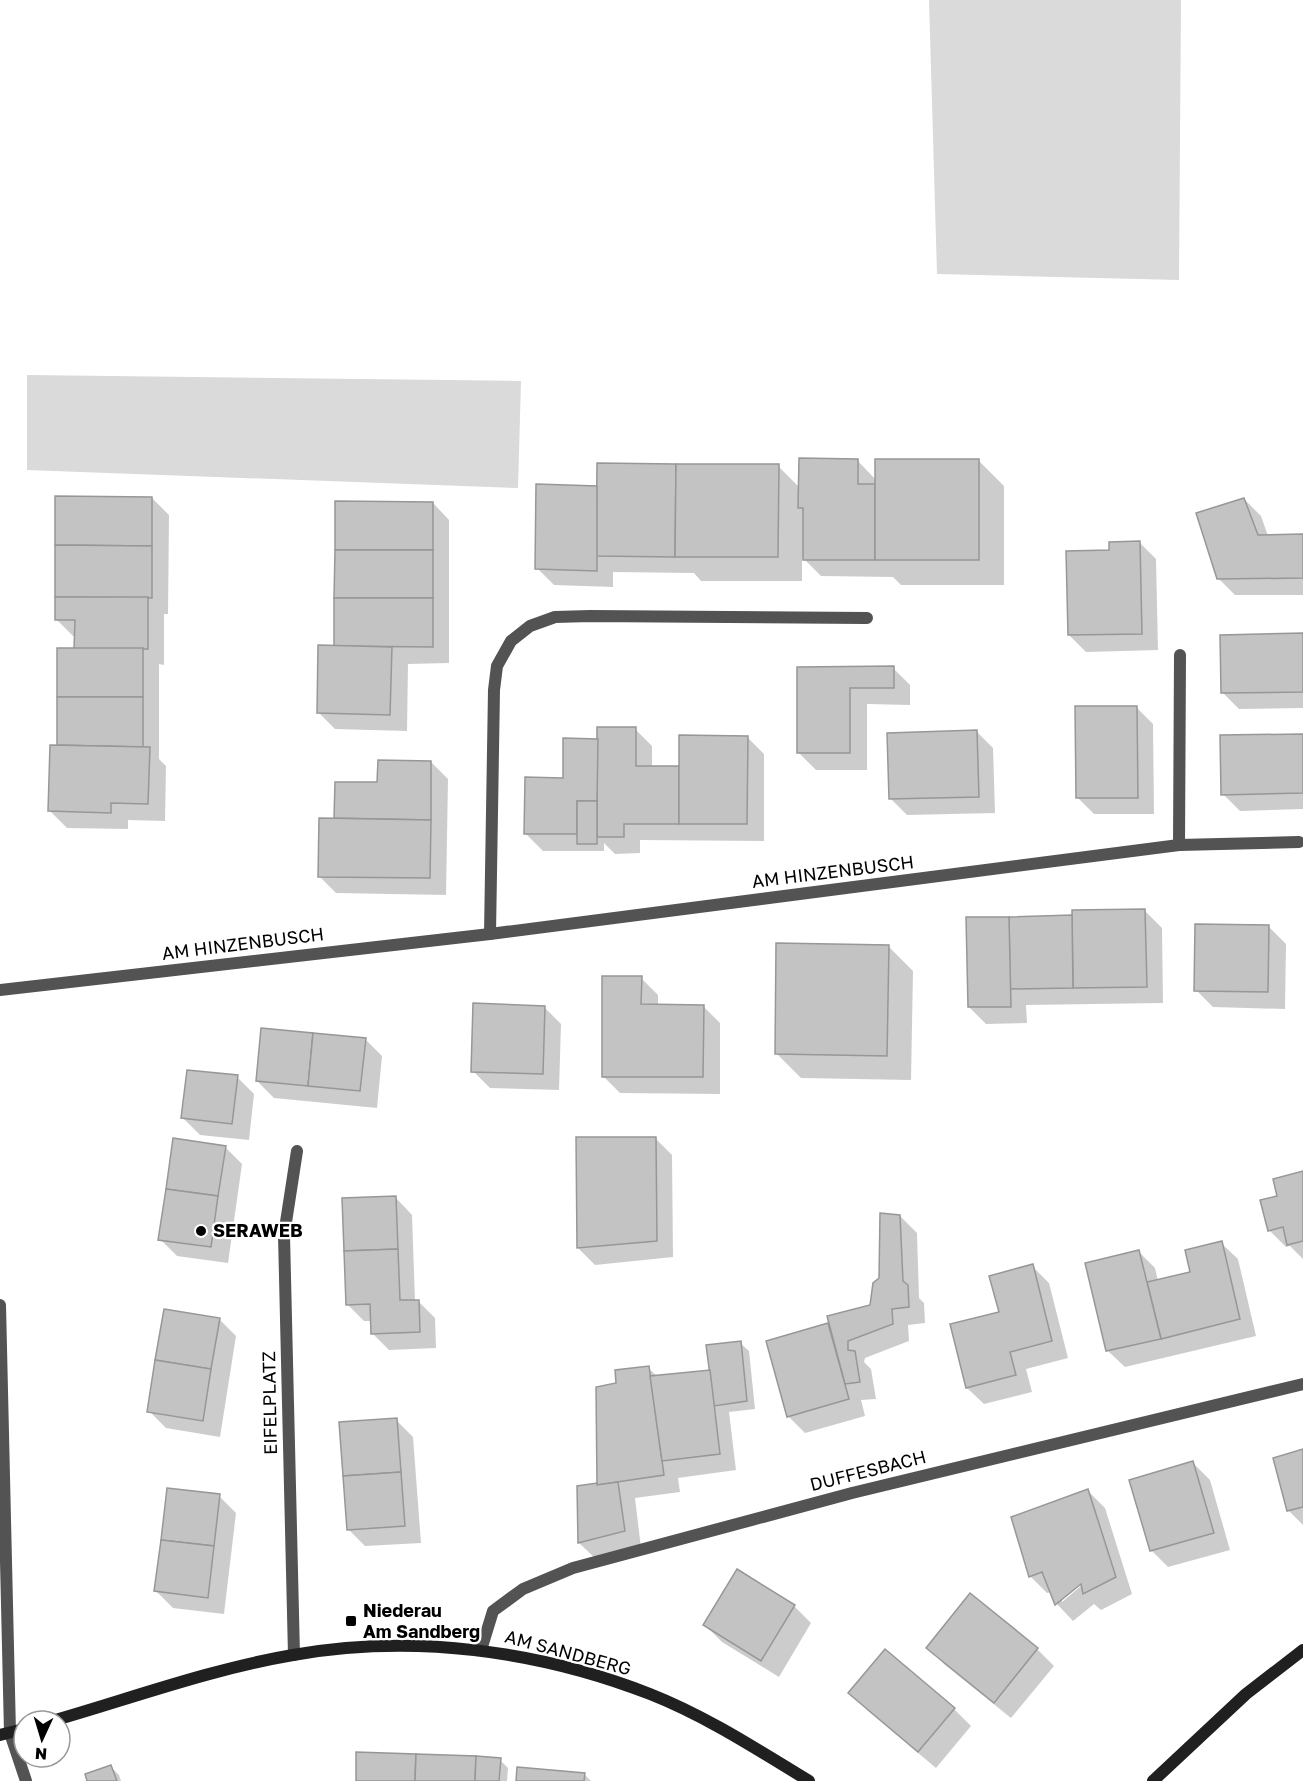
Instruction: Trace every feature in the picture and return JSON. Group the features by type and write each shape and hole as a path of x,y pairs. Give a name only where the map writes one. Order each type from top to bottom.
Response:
{"main road":[{"name":"AM SANDBERG","path":"72,1715 234,1668 294,1655 388,1646 481,1650 535,1659 650,1694 712,1723 809,1781"},
{"path":"1153,1781 1246,1694 1303,1650"}],"street":[{"path":"490,934 494,690 497,666 511,641 530,626 555,617 867,618"},
{"path":"1179,845 1180,655"},
{"name":"AM HINZENBUSCH","path":"0,990 490,934 1179,845 1299,842"},
{"name":"EIFELPLATZ","path":"294,1655 284,1235 297,1151"},
{"path":"0,1305 5,1734 26,1781"},
{"name":"DUFFESBACH","path":"481,1650 493,1611 523,1589 573,1568 852,1493 1303,1384"}],"shaded area":[{"path":"929,0 1181,0 1179,280 937,274"},
{"path":"27,375 521,381 518,488 27,470"}],"building":[{"path":"799,458 858,459 858,484 875,484 875,560 803,560 803,508 798,508"},
{"path":"875,459 979,459 979,560 875,560"},
{"path":"597,463 676,464 675,557 596,556"},
{"path":"676,464 779,464 778,557 675,557"},
{"path":"536,484 597,486 597,571 535,569"},
{"path":"55,496 152,497 152,546 55,545"},
{"path":"1244,498 1258,535 1303,534 1303,578 1217,579 1196,513"},
{"path":"335,501 433,502 433,550 335,550"},
{"path":"1140,541 1142,634 1068,635 1066,551 1109,550 1109,542"},
{"path":"55,545 152,546 152,598 55,597"},
{"path":"335,550 433,550 433,598 334,598"},
{"path":"55,597 148,597 148,649 74,649 75,620 55,620"},
{"path":"334,598 433,598 433,647 334,646"},
{"path":"1303,633 1303,692 1221,693 1220,635"},
{"path":"318,645 392,647 390,715 317,713"},
{"path":"57,648 143,648 143,697 57,697"},
{"path":"894,666 894,688 850,688 850,753 797,753 797,667"},
{"path":"57,697 143,697 143,747 57,745"},
{"path":"1075,706 1137,706 1138,798 1076,798"},
{"path":"597,727 636,727 636,766 679,766 679,824 624,824 624,837 597,837"},
{"path":"977,730 979,797 889,799 887,733"},
{"path":"1303,734 1303,793 1221,795 1220,735"},
{"path":"679,735 748,736 747,824 679,824"},
{"path":"563,738 598,739 597,801 577,801 577,834 524,834 525,777 563,778"},
{"path":"50,745 150,747 148,804 111,803 111,813 48,811"},
{"path":"378,760 431,761 431,820 334,818 335,782 377,782"},
{"path":"577,801 597,801 597,844 577,844"},
{"path":"319,818 431,820 430,878 318,877"},
{"path":"1145,909 1147,987 1073,988 1072,910"},
{"path":"1072,915 1073,988 1010,989 1009,917"},
{"path":"966,917 1009,917 1011,1007 968,1007"},
{"path":"1195,924 1269,925 1268,992 1194,991"},
{"path":"776,943 889,945 887,1056 775,1054"},
{"path":"602,976 642,976 641,1004 704,1005 703,1077 602,1077"},
{"path":"473,1003 545,1006 543,1074 471,1072"},
{"path":"261,1028 313,1033 308,1086 256,1081"},
{"path":"313,1033 366,1038 360,1091 308,1086"},
{"path":"187,1070 238,1075 232,1124 181,1118"},
{"path":"576,1137 656,1137 657,1241 577,1248"},
{"path":"173,1138 226,1146 218,1196 166,1189"},
{"path":"1303,1171 1303,1241 1287,1245 1283,1227 1268,1231 1260,1200 1277,1196 1273,1179"},
{"path":"166,1189 218,1196 211,1247 158,1240"},
{"path":"396,1196 398,1249 344,1251 342,1198"},
{"path":"880,1213 900,1215 903,1281 908,1285 909,1307 892,1309 893,1324 848,1341 848,1350 855,1351 860,1382 845,1384 827,1316 870,1305 873,1283 879,1278"},
{"path":"1222,1241 1240,1319 1161,1339 1147,1282 1190,1272 1185,1250"},
{"path":"398,1249 400,1300 419,1300 420,1332 371,1334 370,1304 346,1305 344,1251"},
{"path":"1139,1250 1161,1339 1106,1351 1085,1263"},
{"path":"1033,1264 1052,1341 1010,1352 1016,1375 966,1388 950,1324 999,1312 989,1276"},
{"path":"164,1309 220,1318 211,1369 155,1360"},
{"path":"828,1323 849,1399 787,1417 766,1341"},
{"path":"741,1341 747,1401 714,1406 706,1345"},
{"path":"155,1360 211,1369 203,1421 147,1412"},
{"path":"649,1366 664,1475 597,1485 596,1387 616,1383 615,1370"},
{"path":"710,1370 720,1454 662,1461 650,1376"},
{"path":"397,1418 401,1472 343,1476 339,1422"},
{"path":"1303,1449 1303,1507 1287,1511 1273,1458"},
{"path":"1193,1461 1214,1533 1150,1551 1129,1480"},
{"path":"401,1472 405,1526 347,1530 343,1476"},
{"path":"618,1482 625,1531 578,1543 577,1486"},
{"path":"167,1488 220,1494 214,1546 161,1540"},
{"path":"1088,1489 1116,1577 1083,1594 1081,1584 1055,1605 1042,1572 1029,1577 1011,1517"},
{"path":"161,1540 214,1546 208,1598 154,1591"},
{"path":"737,1569 795,1605 761,1661 703,1625"},
{"path":"970,1593 1038,1648 994,1703 926,1648"},
{"path":"885,1649 955,1708 918,1752 848,1693"},
{"path":"356,1752 416,1754 415,1781 356,1781"},
{"path":"416,1754 476,1756 475,1781 415,1781"},
{"path":"476,1756 501,1758 499,1781 475,1781"},
{"path":"111,1765 117,1781 87,1781 85,1774"},
{"path":"517,1767 585,1773 584,1781 516,1781"}],"place":[{"name":"SERAWEB","path":"201,1231"},
{"name":"Niederau Am Sandberg","path":"351,1621"}]}
